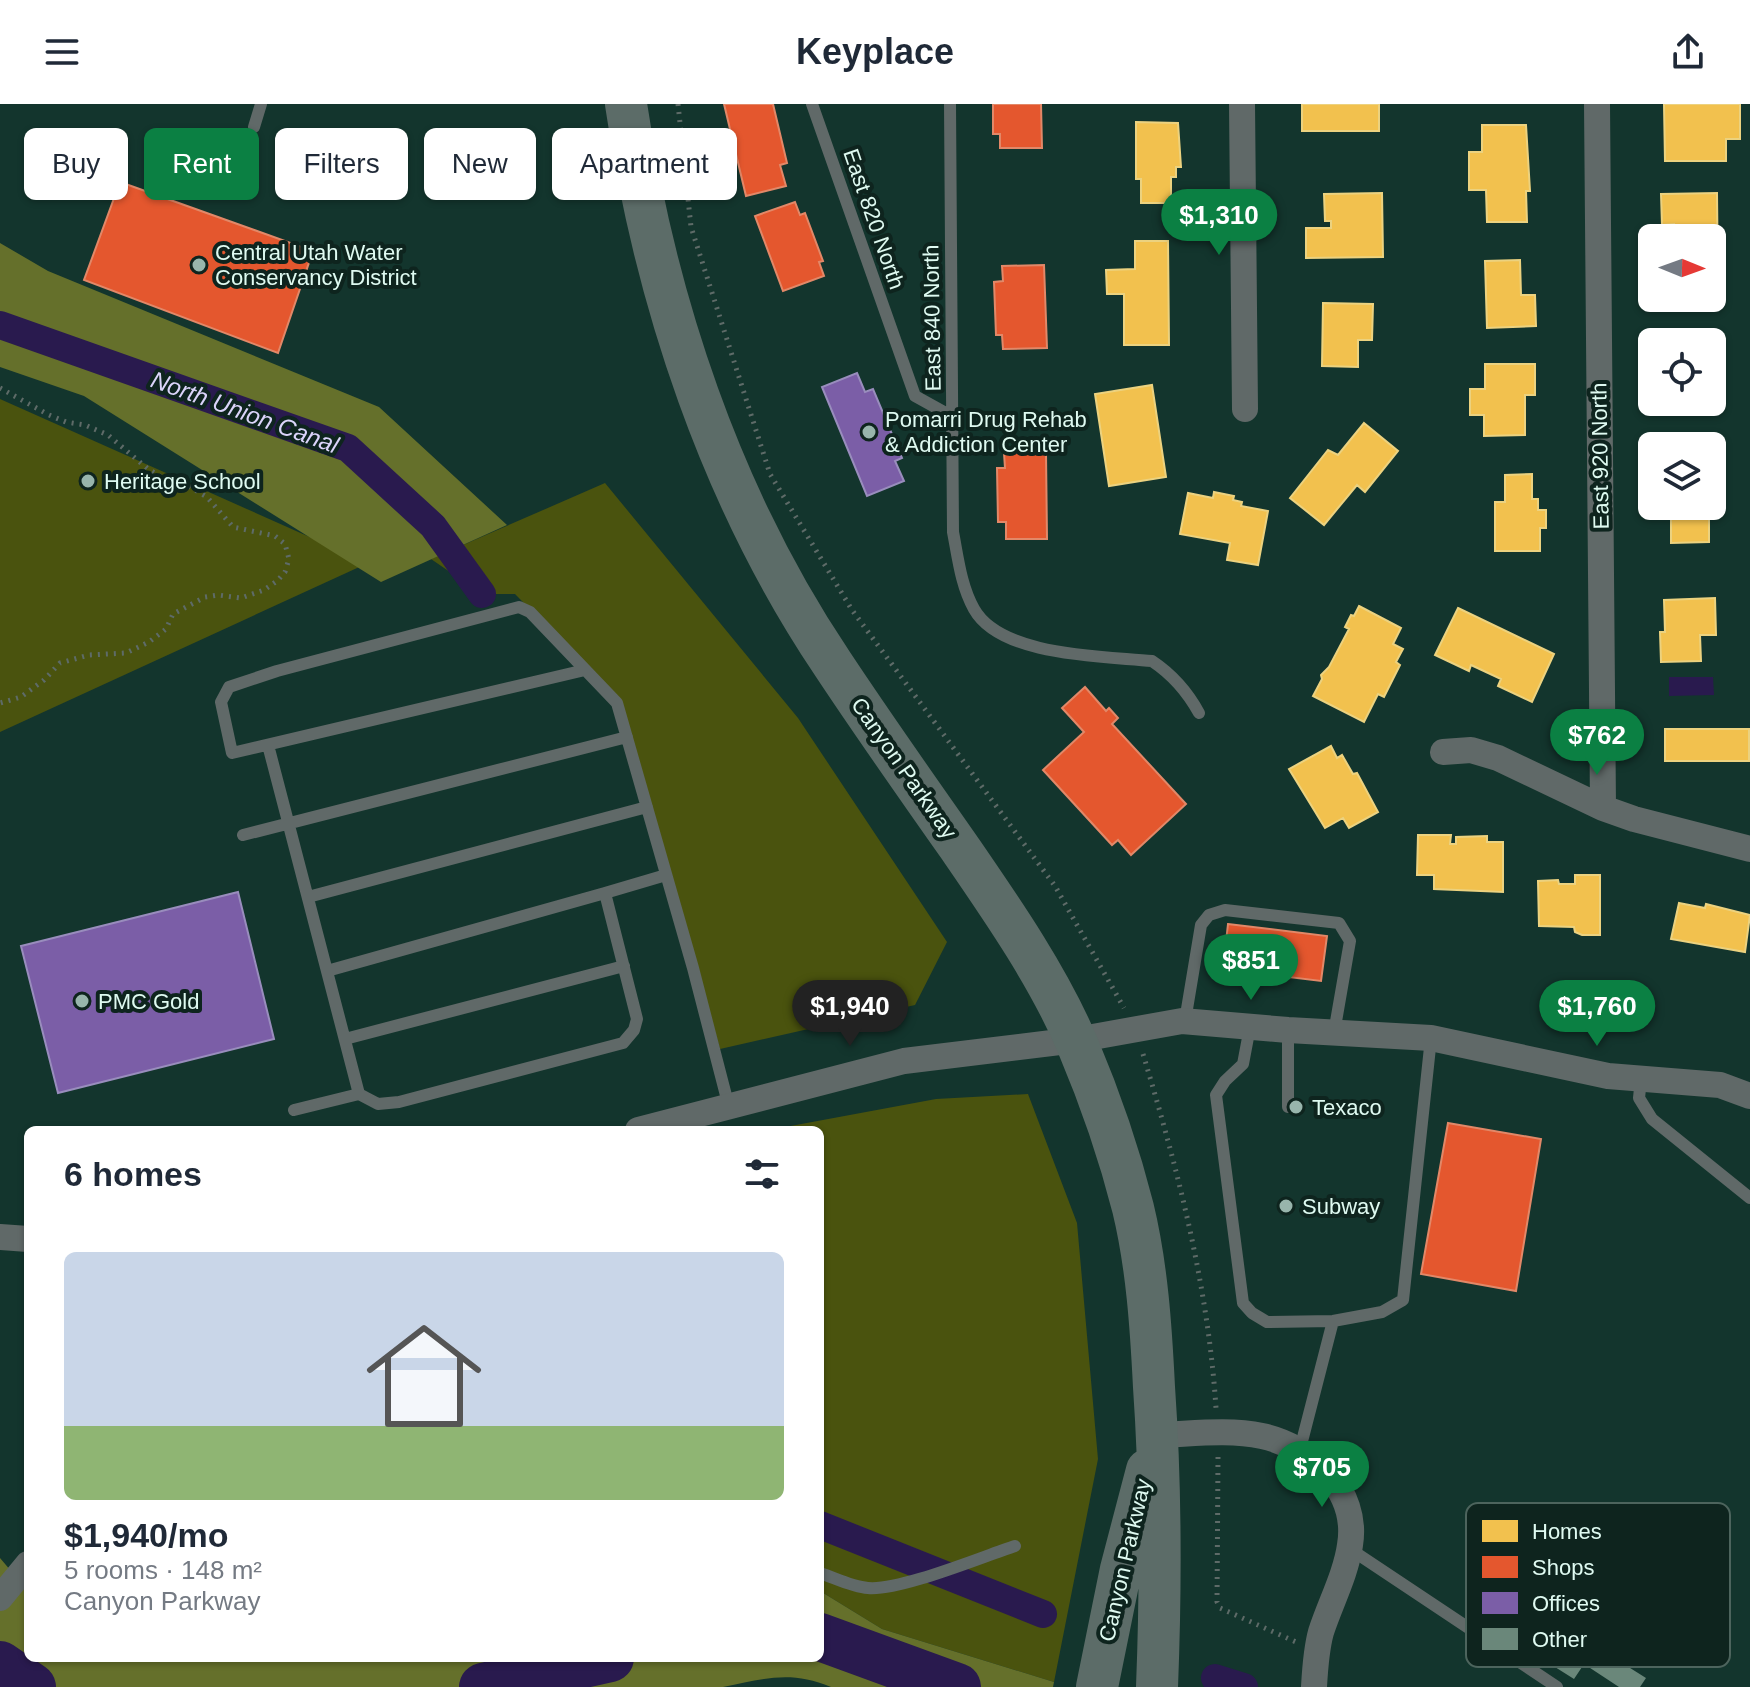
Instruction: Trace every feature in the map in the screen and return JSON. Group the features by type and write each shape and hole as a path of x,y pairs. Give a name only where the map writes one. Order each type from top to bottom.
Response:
{"highway":[{"name":"Canyon Parkway","path":"626,104 632,148 668,301 713,432 758,537 778,577 823,650 997,902 1076,1040 1102,1107 1133,1209 1147,1291 1161,1506 1157,1687"},
{"name":"Canyon Parkway","path":"1097,1687 1132,1524 1157,1435"}],"street":[{"path":"1242,104 1245,409"},
{"name":"East 920 North","path":"1597,104 1603,808"},
{"path":"1443,752 1471,750 1498,758 1603,808 1750,849"},
{"path":"654,1126 904,1061 1076,1040 1148,1025 1185,1021 1431,1038 1608,1076 1720,1085 1750,1096"},
{"path":"0,1237 24,1239"},
{"path":"1157,1435 1219,1432 1266,1437 1299,1453 1331,1475 1340,1489 1352,1528 1350,1549 1320,1636 1314,1687"},
{"path":"4,1593 24,1569"}],"lane":[{"path":"254,127 261,104"},
{"name":"East 820 North","path":"812,104 915,396 953,417"},
{"name":"East 840 North","path":"950,104 953,532 961,575 975,611 1009,639 1041,649 1152,661 1167,671 1188,693 1199,713"},
{"path":"585,670 232,753 221,702 229,687 277,671 519,607 530,612 617,703 729,1107"},
{"path":"243,835 627,737"},
{"path":"268,745 359,1094"},
{"path":"308,897 647,807"},
{"path":"327,971 666,875"},
{"path":"294,1110 359,1094 378,1104 399,1102 623,1043 634,1030 637,1019 605,893"},
{"path":"1185,1021 1201,925 1209,915 1225,910 1339,923 1350,941 1334,1033"},
{"path":"345,1039 624,966"},
{"path":"1250,1027 1243,1064 1225,1081 1216,1095 1243,1303 1267,1322 1333,1321 1382,1312 1403,1300 1431,1038"},
{"path":"1288,1030 1288,1107"},
{"path":"1641,1079 1639,1098 1652,1119 1750,1198"},
{"path":"1299,1453 1333,1321"},
{"path":"824,1574 870,1589 902,1584 1015,1546"},
{"path":"1350,1549 1466,1626"},
{"path":"1527,1667 1557,1687"}],"path":[{"path":"678,104 691,227 770,474 852,610 1055,886 1111,982"},
{"path":"0,388 49,415 108,435 148,469 207,497 233,527 275,536 285,544 289,559 285,572 264,590 241,598 205,597 173,614 166,629 149,642 126,653 89,655 60,663 21,697 0,703"},
{"path":"1152,1085 1186,1204 1212,1351 1219,1432 1217,1602 1220,1608 1299,1643 1303,1648"}],"green space":[{"path":"0,243 48,271 379,407 507,525 381,582 84,396 0,367"},
{"name":"Heritage School","path":"0,399 368,563 0,732"},
{"path":"605,483 798,718 947,942 915,1005 720,1049 619,700 515,594 482,594 431,559"},
{"path":"1028,1094 1077,1223 1098,1459 1054,1682 882,1629 824,1593 824,1126 791,1126 936,1099"},
{"path":"0,1558 24,1586 24,1662 824,1662 824,1593 882,1629 1054,1682 1053,1687 831,1687 790,1677 723,1687 0,1687"}],"shaded area":[{"path":"1669,677 1713,677 1714,695 1669,696"}],"building: Homes":[{"path":"1302,104 1379,104 1379,131 1302,131"},
{"path":"1664,104 1740,104 1740,139 1726,139 1726,161 1665,161"},
{"path":"1136,122 1178,123 1181,167 1176,167 1176,177 1171,177 1171,203 1141,203 1141,179 1136,179"},
{"path":"1482,125 1526,125 1530,191 1526,191 1527,222 1487,222 1486,190 1469,190 1469,152 1482,152"},
{"path":"1382,193 1383,257 1306,258 1306,228 1331,228 1331,221 1325,221 1324,194"},
{"path":"1717,193 1717,224 1662,224 1661,194"},
{"path":"1135,241 1168,241 1169,345 1124,345 1124,294 1107,294 1106,270 1135,269"},
{"path":"1520,260 1521,295 1535,295 1536,326 1487,328 1485,261"},
{"path":"1323,303 1373,304 1372,340 1358,340 1358,367 1322,366"},
{"path":"1485,364 1535,364 1535,395 1525,395 1525,435 1484,436 1484,415 1470,415 1470,389 1485,389"},
{"path":"1152,385 1166,477 1109,486 1095,394"},
{"path":"1364,423 1398,451 1365,492 1357,485 1324,525 1290,498 1328,450 1338,455"},
{"path":"1532,474 1532,499 1538,499 1538,510 1546,510 1546,528 1540,528 1540,551 1495,551 1495,502 1505,502 1505,475"},
{"path":"1214,492 1234,496 1233,500 1242,502 1241,506 1268,511 1258,565 1227,560 1230,543 1180,534 1188,493 1213,498"},
{"path":"1671,520 1709,520 1709,542 1671,543"},
{"path":"1715,598 1716,635 1700,635 1701,661 1661,662 1660,632 1665,632 1664,600"},
{"path":"1359,606 1401,628 1393,644 1403,649 1396,662 1400,665 1384,697 1378,694 1364,722 1313,696 1321,675 1329,667 1349,629 1345,627 1351,615 1354,616"},
{"path":"1458,608 1554,654 1532,702 1498,686 1501,679 1471,665 1469,671 1435,655"},
{"path":"1665,729 1749,729 1749,761 1665,761"},
{"path":"1331,746 1337,758 1342,755 1353,774 1357,773 1378,812 1349,828 1343,818 1325,828 1289,769"},
{"path":"1418,835 1451,835 1450,844 1456,844 1456,837 1487,836 1487,842 1503,842 1503,892 1434,889 1434,875 1417,875"},
{"path":"1575,875 1600,875 1600,935 1582,935 1575,932 1574,927 1539,926 1538,881 1558,880 1559,884 1575,884"},
{"path":"1679,903 1705,908 1706,904 1750,915 1745,952 1671,939"}],"building: Shops":[{"path":"724,104 773,104 787,163 780,165 786,186 746,196 737,158 737,128 730,128"},
{"path":"993,104 1041,104 1042,148 1000,148 1000,134 993,134"},
{"name":"Central Utah Water Conservancy District","path":"128,185 144,191 144,200 170,200 313,251 278,353 84,280 113,200 128,200"},
{"path":"795,202 800,215 805,213 823,261 819,262 824,276 783,291 755,216"},
{"path":"1044,265 1047,348 1003,349 1002,335 996,335 994,282 1003,281 1002,266"},
{"path":"1004,453 1046,453 1047,539 1006,539 1006,522 998,522 997,468 1005,468"},
{"path":"1085,687 1106,711 1109,708 1118,718 1112,724 1186,804 1131,855 1118,840 1112,845 1043,770 1084,732 1062,708"},
{"path":"1228,924 1327,936 1321,981 1223,969"},
{"path":"1448,1123 1541,1139 1516,1291 1421,1274"}],"building: Offices":[{"path":"857,373 865,392 873,389 902,458 895,461 904,481 867,496 822,387"},
{"path":"238,892 274,1039 58,1093 21,946"}],"building: Other":[{"path":"1555,1667 1582,1667 1574,1679"},
{"path":"1589,1667 1629,1667 1646,1678 1640,1687 1619,1687"}],"waterway":[{"name":"North Union Canal","path":"0,325 348,448 433,526 482,594"},
{"path":"824,1527 1043,1614"},
{"path":"824,1638 957,1687"},
{"path":"483,1687 592,1662"},
{"path":"0,1665 32,1687"},
{"path":"1215,1678 1244,1687"}],"place":[{"name":"Central Utah Water Conservancy District","path":"199,265"},
{"name":"Pomarri Drug Rehab & Addiction Center","path":"869,432"},
{"name":"Heritage School","path":"88,481"},
{"name":"PMC Gold","path":"82,1001"},
{"name":"Texaco","path":"1296,1107"},
{"name":"Subway","path":"1286,1206"}]}
